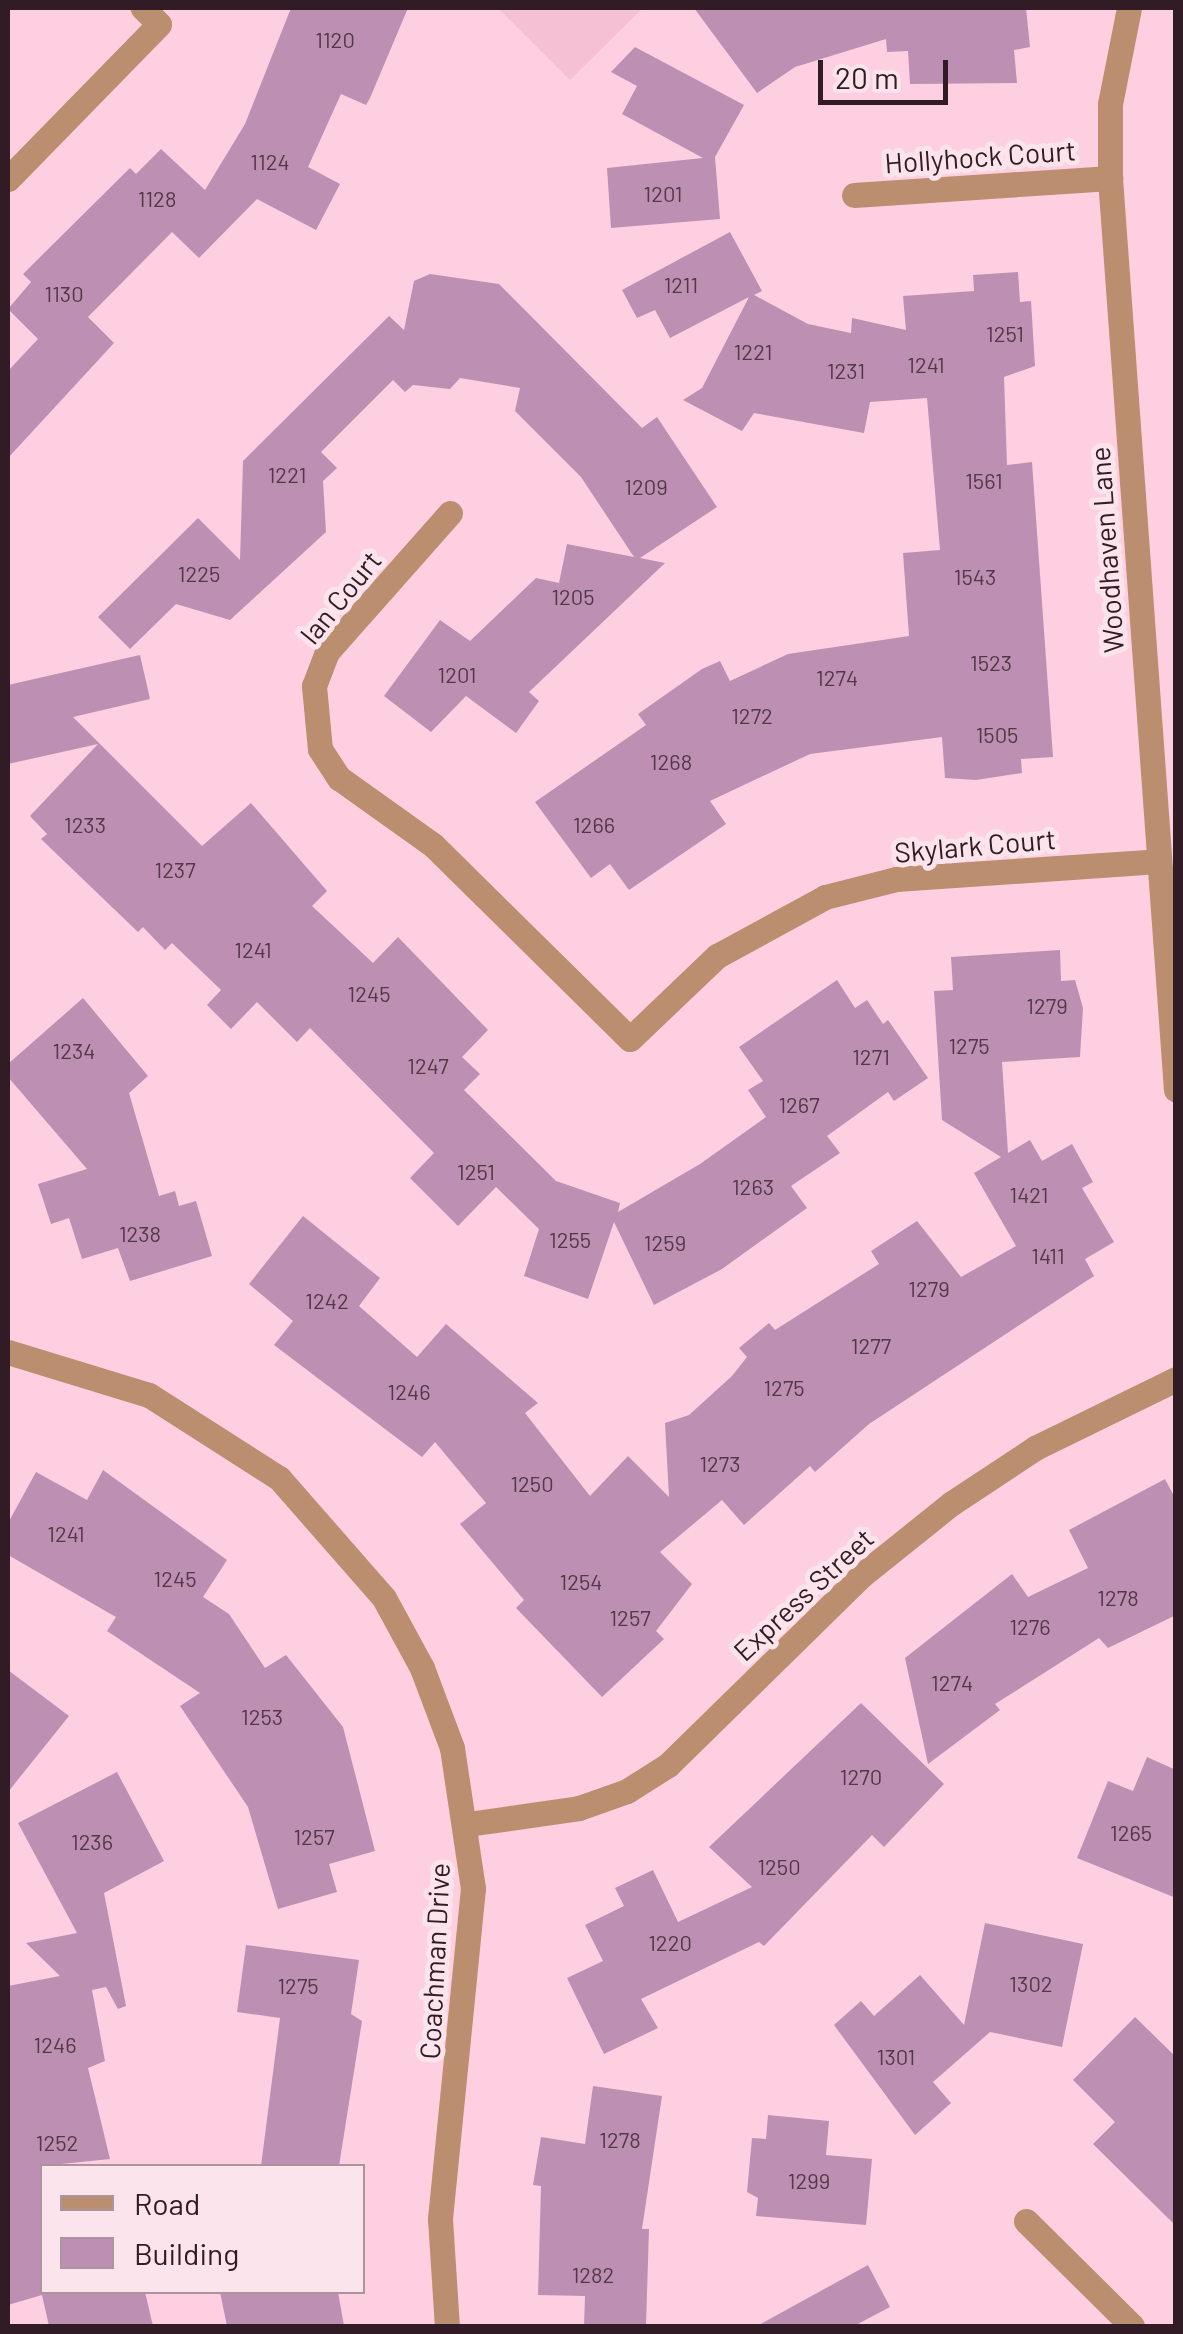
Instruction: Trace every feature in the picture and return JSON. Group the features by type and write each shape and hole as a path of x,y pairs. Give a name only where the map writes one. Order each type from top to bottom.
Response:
{"street":[{"name":"Woodhaven Lane","path":"1129,8 1110,104 1110,178 1176,1090"},
{"path":"8,179 151,16"},
{"name":"Hollyhock Court","path":"854,195 1110,178"},
{"name":"Ian Court","path":"442,854 339,778 312,717 327,652 450,513"},
{"name":"Skylark Court","path":"442,854 630,1039 717,956 825,897 896,879 1158,861"},
{"name":"Coachman Drive","path":"8,1352 80,1369 215,1431 336,1535 422,1668 452,1748 468,1824 470,1970 440,2219 448,2326"},
{"name":"Express Street","path":"468,1824 579,1808 627,1791 668,1765 862,1575 952,1503 1035,1448 1176,1379"},
{"path":"1026,2221 1132,2326"}],"shaded area":[{"path":"498,8 643,8 570,80"}],"building":[{"path":"291,8 408,8 366,105 341,94 308,167 340,184 316,230 257,199 199,258 172,232 88,317 114,343 8,458 8,371 38,339 8,309 31,282 23,274 130,168 136,174 161,149 205,190 245,124"},
{"path":"694,8 1026,8 1030,47 1014,50 1017,83 910,84 908,51 887,52 886,39 795,67 757,93"},
{"path":"635,47 744,105 715,157 720,219 611,228 607,168 703,158 622,114 637,86 611,72"},
{"path":"730,232 762,291 754,295 808,324 851,333 852,318 906,330 903,296 974,291 973,275 1018,272 1020,302 1031,301 1035,366 1004,377 1007,465 1032,462 1053,757 1021,759 1022,773 976,780 945,778 942,737 810,754 710,801 726,824 629,890 610,864 591,878 535,802 646,725 638,714 702,669 720,661 730,681 788,654 909,636 903,553 940,550 927,398 870,402 864,433 754,413 742,431 683,400 702,388 749,297 670,338 655,310 637,318 622,290"},
{"path":"430,274 499,284 642,428 657,417 717,507 640,558 665,563 529,692 539,701 516,733 466,696 431,732 384,696 440,620 470,641 536,578 559,583 567,544 634,557 581,477 515,411 520,388 460,378 450,389 413,385 405,392 393,380 321,452 337,468 323,481 326,532 230,620 176,604 130,649 98,617 198,518 240,560 243,461 389,316 404,330 414,281"},
{"path":"140,655 150,699 73,717 202,846 251,803 327,891 312,906 373,963 398,937 488,1030 462,1057 480,1074 464,1090 556,1181 620,1203 618,1212 700,1164 766,1117 748,1090 763,1081 739,1047 837,980 855,1008 867,1000 883,1024 888,1020 928,1078 894,1101 888,1092 827,1136 840,1153 791,1186 807,1208 722,1269 654,1305 614,1222 588,1299 524,1276 539,1229 496,1187 458,1226 410,1178 434,1153 310,1028 297,1042 257,1002 231,1029 207,1005 221,990 172,943 165,950 143,927 138,932 41,839 47,834 30,816 98,744 8,764 8,685"},
{"path":"1060,950 1061,981 1075,980 1083,1008 1080,1057 1002,1062 1008,1153 1030,1140 1042,1161 1072,1144 1093,1182 1082,1188 1114,1242 1085,1259 1094,1276 869,1424 815,1472 810,1466 744,1525 722,1500 660,1552 692,1584 656,1631 664,1639 602,1697 516,1608 524,1600 460,1524 486,1503 435,1442 422,1457 274,1345 293,1321 249,1284 303,1216 380,1278 359,1306 417,1357 446,1324 538,1403 525,1413 590,1496 628,1456 669,1497 665,1423 689,1415 732,1376 747,1357 739,1348 769,1323 775,1330 879,1264 871,1251 917,1221 961,1277 1016,1246 974,1173 1001,1157 942,1120 934,991 953,990 951,957"},
{"path":"83,998 148,1076 129,1093 159,1196 175,1191 179,1206 196,1201 212,1256 130,1281 118,1248 82,1259 69,1218 51,1224 38,1184 87,1169 8,1077 8,1064"},
{"path":"103,1470 227,1560 203,1597 229,1614 265,1668 286,1655 343,1727 375,1851 329,1864 337,1892 278,1909 248,1807 180,1706 200,1693 107,1631 116,1617 8,1555 8,1523 36,1472 87,1500"},
{"path":"1165,1479 1176,1500 1176,1615 1108,1648 1099,1638 995,1704 1000,1710 928,1764 905,1658 1012,1574 1028,1597 1088,1568 1069,1530"},
{"path":"8,1670 69,1716 8,1792"},
{"path":"861,1703 944,1784 884,1847 872,1835 764,1946 759,1942 641,1999 658,2028 604,2054 567,1978 603,1961 585,1925 624,1906 615,1888 653,1870 678,1922 752,1887 709,1847"},
{"path":"1147,1757 1176,1770 1176,1898 1077,1858 1108,1781 1133,1791"},
{"path":"117,1772 164,1861 104,1893 126,2006 118,2009 106,1987 92,1990 105,2061 88,2068 110,2159 40,2164 40,2294 145,2294 153,2326 49,2326 42,2295 8,2305 8,1986 60,1976 26,1943 77,1933 18,1823"},
{"path":"985,1923 1083,1944 1062,2047 990,2032 933,2082 951,2103 915,2135 834,2025 861,2001 874,2016 920,1975 964,2025"},
{"path":"246,1945 359,1960 351,2014 362,2021 339,2164 261,2164 280,2018 237,2012"},
{"path":"1135,2017 1176,2057 1176,2226 1093,2144 1115,2122 1073,2080"},
{"path":"593,2086 662,2096 642,2229 649,2229 646,2326 584,2326 585,2296 538,2295 541,2186 533,2185 541,2137 585,2144"},
{"path":"768,2115 829,2121 826,2155 872,2159 866,2225 756,2216 758,2198 747,2192 752,2138 766,2139"},
{"path":"868,2265 890,2307 854,2326 757,2326"},
{"path":"220,2294 338,2294 344,2326 227,2326"}]}
